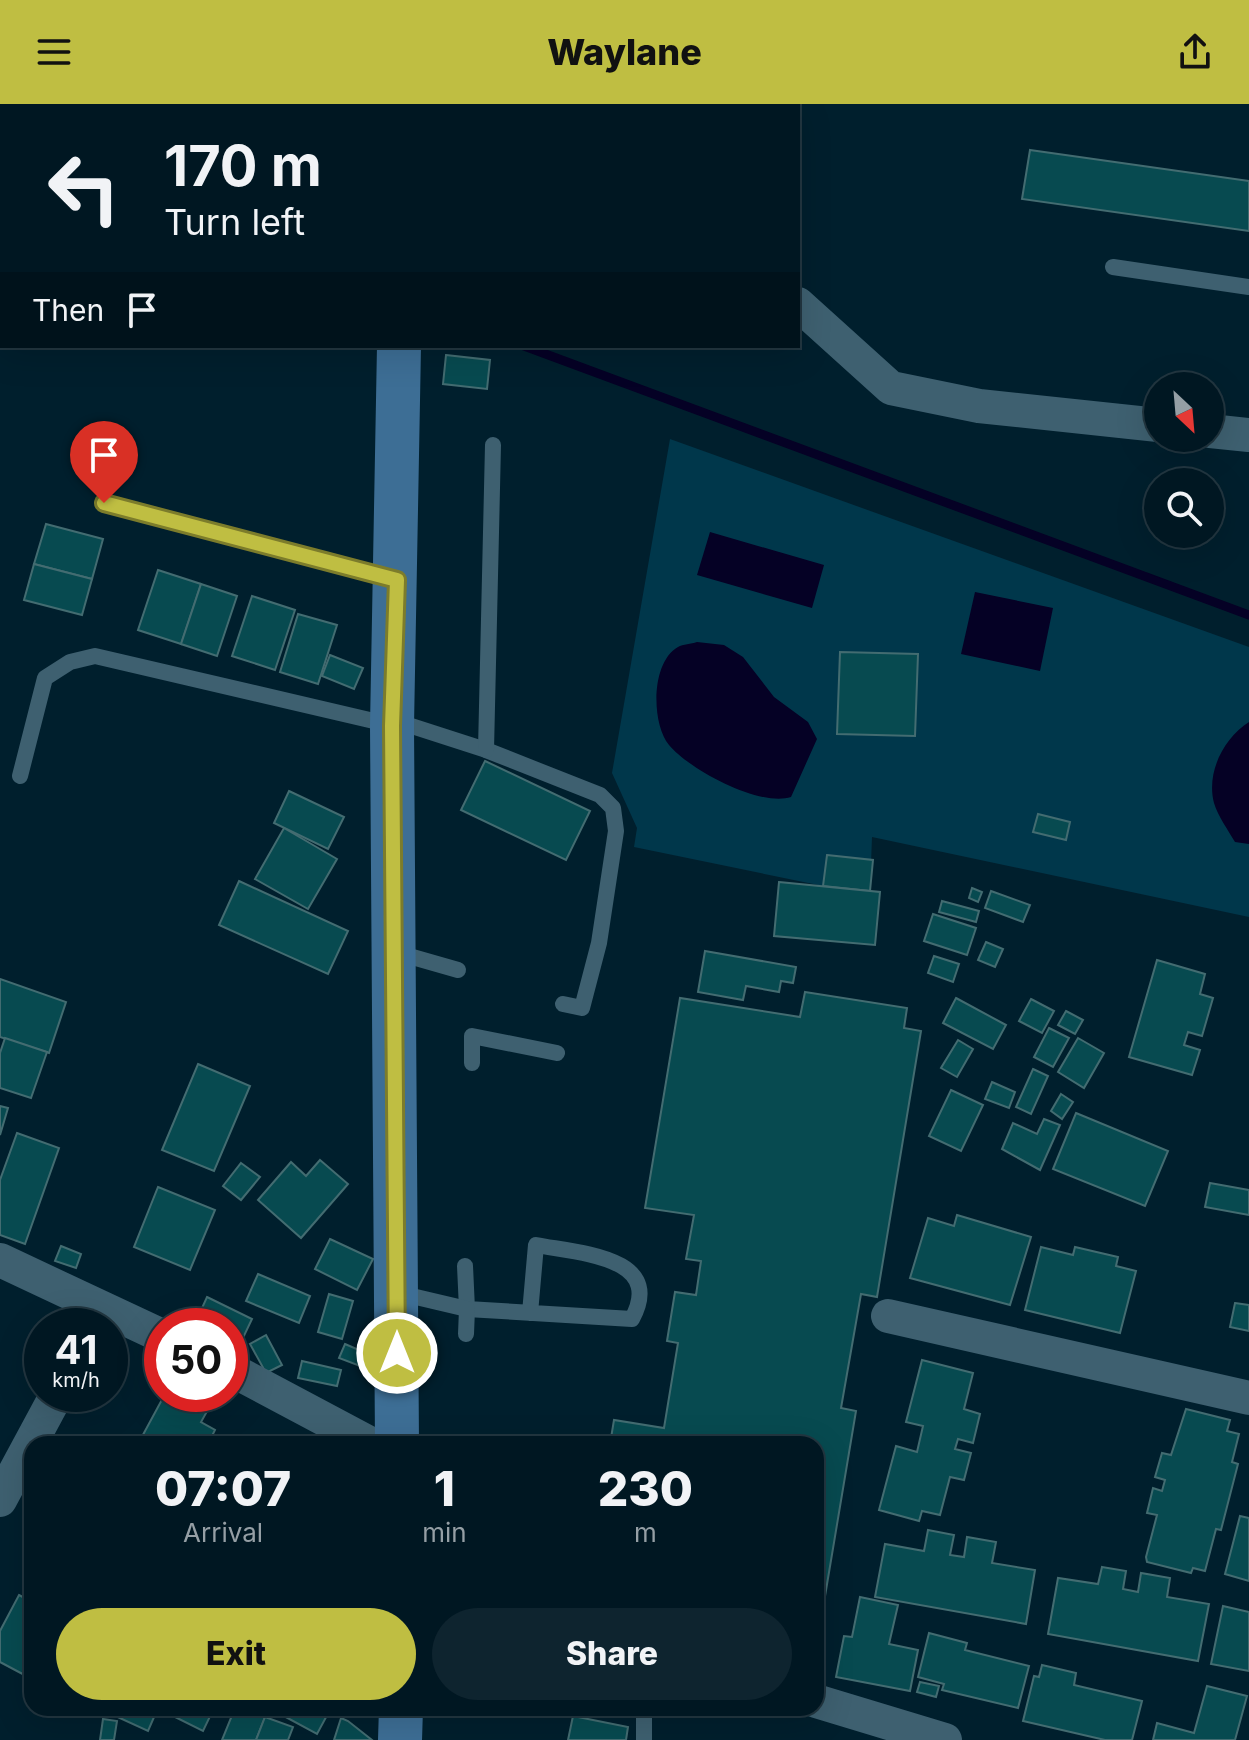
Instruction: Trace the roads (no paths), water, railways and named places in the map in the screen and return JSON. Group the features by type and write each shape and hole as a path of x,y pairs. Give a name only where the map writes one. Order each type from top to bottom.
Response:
{"main road":[{"path":"397,1436 392,723 399,348"},
{"path":"400,1740 401,1716"}],"street":[{"path":"800,306 891,388 979,406 1144,424"},
{"path":"1224,432 1249,435"},
{"path":"0,1260 83,1308"},
{"path":"888,1316 1249,1398"},
{"path":"248,1379 356,1436"},
{"path":"34,1436 47,1412"},
{"path":"0,1500 24,1455"},
{"path":"824,1703 945,1740"}],"lane":[{"path":"1113,267 1249,287"},
{"path":"486,750 493,445"},
{"path":"104,503 397,580"},
{"path":"20,776 45,678 70,662 95,656 392,723 486,750 600,795 613,808 616,831 592,976 582,1008 563,1004"},
{"path":"394,952 458,970"},
{"path":"472,1063 472,1036 557,1053"},
{"path":"397,1293 467,1309 530,1313 632,1319 641,1302 640,1288 629,1269 607,1259 536,1245 530,1313"},
{"path":"465,1266 466,1334"},
{"path":"644,1716 644,1740"}],"waterway":[{"path":"529,348 1249,615"}]}
